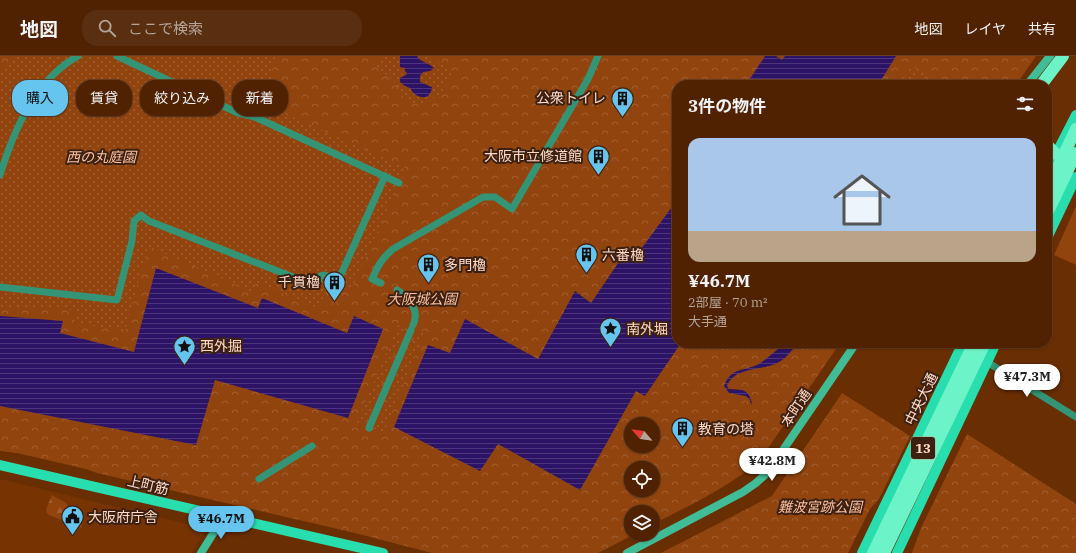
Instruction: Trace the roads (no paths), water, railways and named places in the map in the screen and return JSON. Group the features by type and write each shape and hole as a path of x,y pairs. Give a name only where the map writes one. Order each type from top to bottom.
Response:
{"highway":[{"path":"1045,80 1063,56"},
{"path":"1052,179 1076,129"},
{"path":"1052,203 1076,153"},
{"name":"13","path":"873,553 972,348"},
{"name":"13","path":"884,553 982,348"}],"main road":[{"path":"1052,152 1076,115"},
{"path":"1052,227 1076,177"},
{"name":"中央大通","path":"862,553 961,348"},
{"path":"897,553 994,348"},
{"name":"上町筋","path":"0,465 383,553"}],"street":[{"path":"0,176 14,135 30,103 46,83 62,67 78,56"},
{"path":"117,56 238,112 255,117 385,176 399,184"},
{"path":"381,283 372,279 384,256 393,249 483,197 495,197 512,210 586,81 598,56"},
{"path":"1031,80 1050,56"},
{"path":"1052,152 1076,168"},
{"path":"0,287 117,300 132,242 134,220 141,215 149,221 316,286 320,276 325,275 338,280 385,176"},
{"path":"369,428 412,327 415,312 412,304 397,290"},
{"name":"本町通","path":"627,553 743,492 756,483 768,472 853,348"},
{"path":"987,362 1076,417"},
{"path":"259,479 312,446"},
{"path":"201,553 214,532 226,517"}],"place":[{"name":"公衆トイレ","path":"622,118"},
{"name":"大阪市立修道館","path":"598,176"},
{"name":"六番櫓","path":"587,274"},
{"name":"多門櫓","path":"428,284"},
{"name":"千貫櫓","path":"335,302"},
{"name":"南外堀","path":"610,348"},
{"name":"西外掘","path":"184,366"},
{"name":"教育の塔","path":"682,448"},
{"name":"大阪府庁舎","path":"73,536"}],"park label":[{"name":"西の丸庭園","path":"101,157"},
{"name":"大阪城公園","path":"422,299"},
{"name":"難波宮跡公園","path":"820,507"}]}
